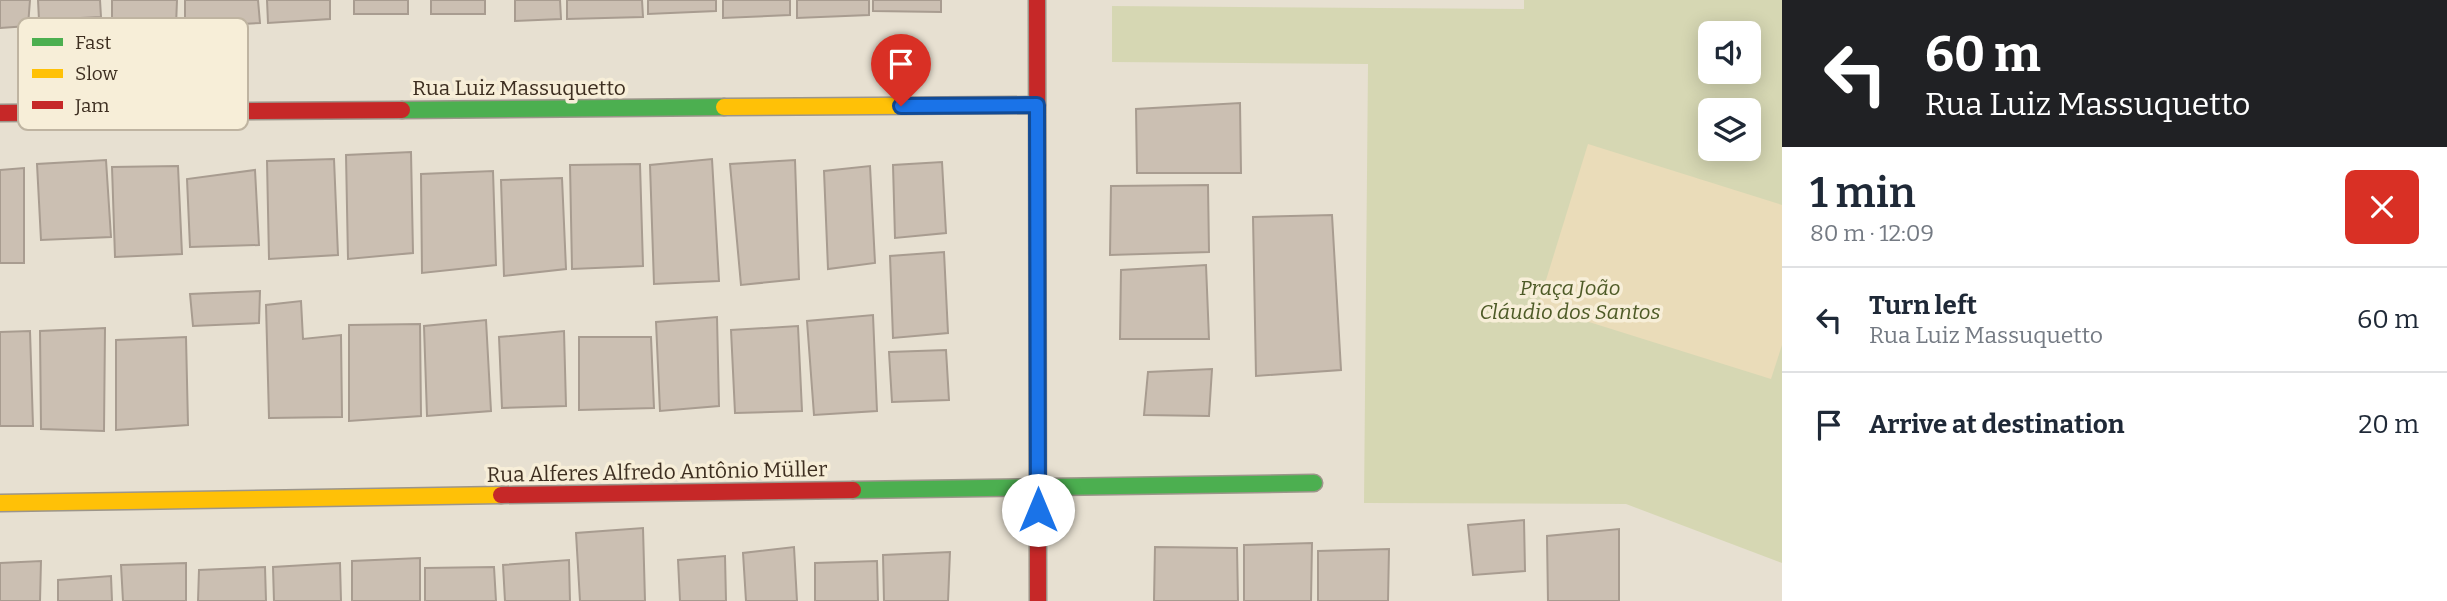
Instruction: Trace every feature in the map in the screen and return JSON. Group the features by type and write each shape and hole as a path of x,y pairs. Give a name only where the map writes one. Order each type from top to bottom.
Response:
{"street":[{"path":"1037,0 1038,601"},
{"name":"Rua Luiz Massuquetto","path":"248,111 1037,105"},
{"name":"Rua Luiz Massuquetto","path":"0,113 18,113"},
{"name":"Rua Alferes Alfredo Antônio Müller","path":"0,503 1314,483"}],"green space":[{"name":"Praça João Cláudio dos Santos","path":"1524,0 1782,0 1782,563 1626,504 1364,503 1368,64 1112,62 1112,6 1524,9"}],"sand":[{"path":"1588,144 1782,205 1782,345 1771,379 1538,306"}],"building":[{"path":"0,0 30,0 29,18 18,18 18,27 0,28"},
{"path":"38,0 100,0 101,17 39,18"},
{"path":"112,0 177,0 176,18 112,18"},
{"path":"185,0 258,0 260,23 248,24 248,18 185,18"},
{"path":"267,0 330,0 330,19 268,23"},
{"path":"354,0 408,0 408,14 354,14"},
{"path":"431,0 485,0 485,14 431,14"},
{"path":"515,0 560,0 561,19 515,21"},
{"path":"567,0 642,0 643,17 567,19"},
{"path":"648,0 716,0 716,11 648,14"},
{"path":"723,0 790,0 790,15 723,18"},
{"path":"797,0 869,0 869,15 797,18"},
{"path":"873,0 941,0 941,12 873,11"},
{"path":"1240,103 1241,173 1137,173 1136,109"},
{"path":"411,152 413,253 348,259 346,155"},
{"path":"334,159 338,255 269,259 267,161"},
{"path":"712,159 719,281 654,284 650,165"},
{"path":"106,160 111,237 41,240 37,164"},
{"path":"795,160 799,279 741,285 730,164"},
{"path":"942,162 946,233 895,238 893,165"},
{"path":"640,164 643,266 572,269 570,165"},
{"path":"178,166 182,254 115,257 112,167"},
{"path":"870,166 875,263 828,269 824,171"},
{"path":"24,168 24,263 0,263 0,170"},
{"path":"255,170 259,245 190,247 187,179"},
{"path":"493,171 496,265 422,273 421,174"},
{"path":"562,178 566,269 504,276 501,180"},
{"path":"1208,185 1209,252 1110,255 1111,186"},
{"path":"1332,215 1341,370 1256,376 1253,217"},
{"path":"944,252 948,333 893,338 890,256"},
{"path":"1206,265 1209,339 1120,339 1121,270"},
{"path":"260,291 259,323 193,326 190,294"},
{"path":"301,301 303,339 341,335 342,417 269,418 266,305"},
{"path":"873,315 877,411 814,415 807,321"},
{"path":"717,317 719,406 660,411 656,322"},
{"path":"486,320 491,411 427,416 424,326"},
{"path":"420,324 421,416 349,421 349,325"},
{"path":"798,326 802,411 735,413 731,330"},
{"path":"105,328 104,431 41,429 40,331"},
{"path":"30,331 33,426 0,426 0,332"},
{"path":"564,331 566,406 502,408 499,337"},
{"path":"186,337 188,425 116,430 116,340"},
{"path":"579,337 651,337 654,408 579,410"},
{"path":"946,350 949,400 892,402 889,352"},
{"path":"1212,369 1209,416 1144,415 1148,372"},
{"path":"1524,520 1525,571 1473,575 1468,525"},
{"path":"643,528 645,601 580,601 576,533"},
{"path":"1619,529 1619,601 1548,601 1547,536"},
{"path":"1312,543 1311,601 1244,601 1244,545"},
{"path":"794,547 797,601 746,601 743,553"},
{"path":"1155,547 1237,548 1238,601 1154,601"},
{"path":"1389,549 1388,601 1318,601 1318,551"},
{"path":"950,552 948,601 884,601 883,555"},
{"path":"725,556 726,601 680,601 678,560"},
{"path":"420,558 420,601 352,601 352,561"},
{"path":"569,560 570,601 505,601 503,565"},
{"path":"41,561 40,601 0,601 0,563"},
{"path":"877,561 878,601 815,601 815,563"},
{"path":"186,563 186,601 123,601 121,565"},
{"path":"340,563 341,601 274,601 273,567"},
{"path":"265,567 266,601 198,601 199,570"},
{"path":"494,567 496,601 425,601 425,568"},
{"path":"111,576 112,601 58,601 58,580"}],"traffic: fast":[{"path":"402,110 724,107"},
{"path":"853,490 1314,483"}],"traffic: slow":[{"path":"724,107 1037,105"},
{"path":"0,503 501,495"}],"traffic: jam":[{"path":"1037,0 1038,601"},
{"path":"248,111 402,110"},
{"path":"0,113 18,113"},
{"path":"501,495 853,490"}],"route":[{"path":"901,106 1037,105 1038,510"}]}
